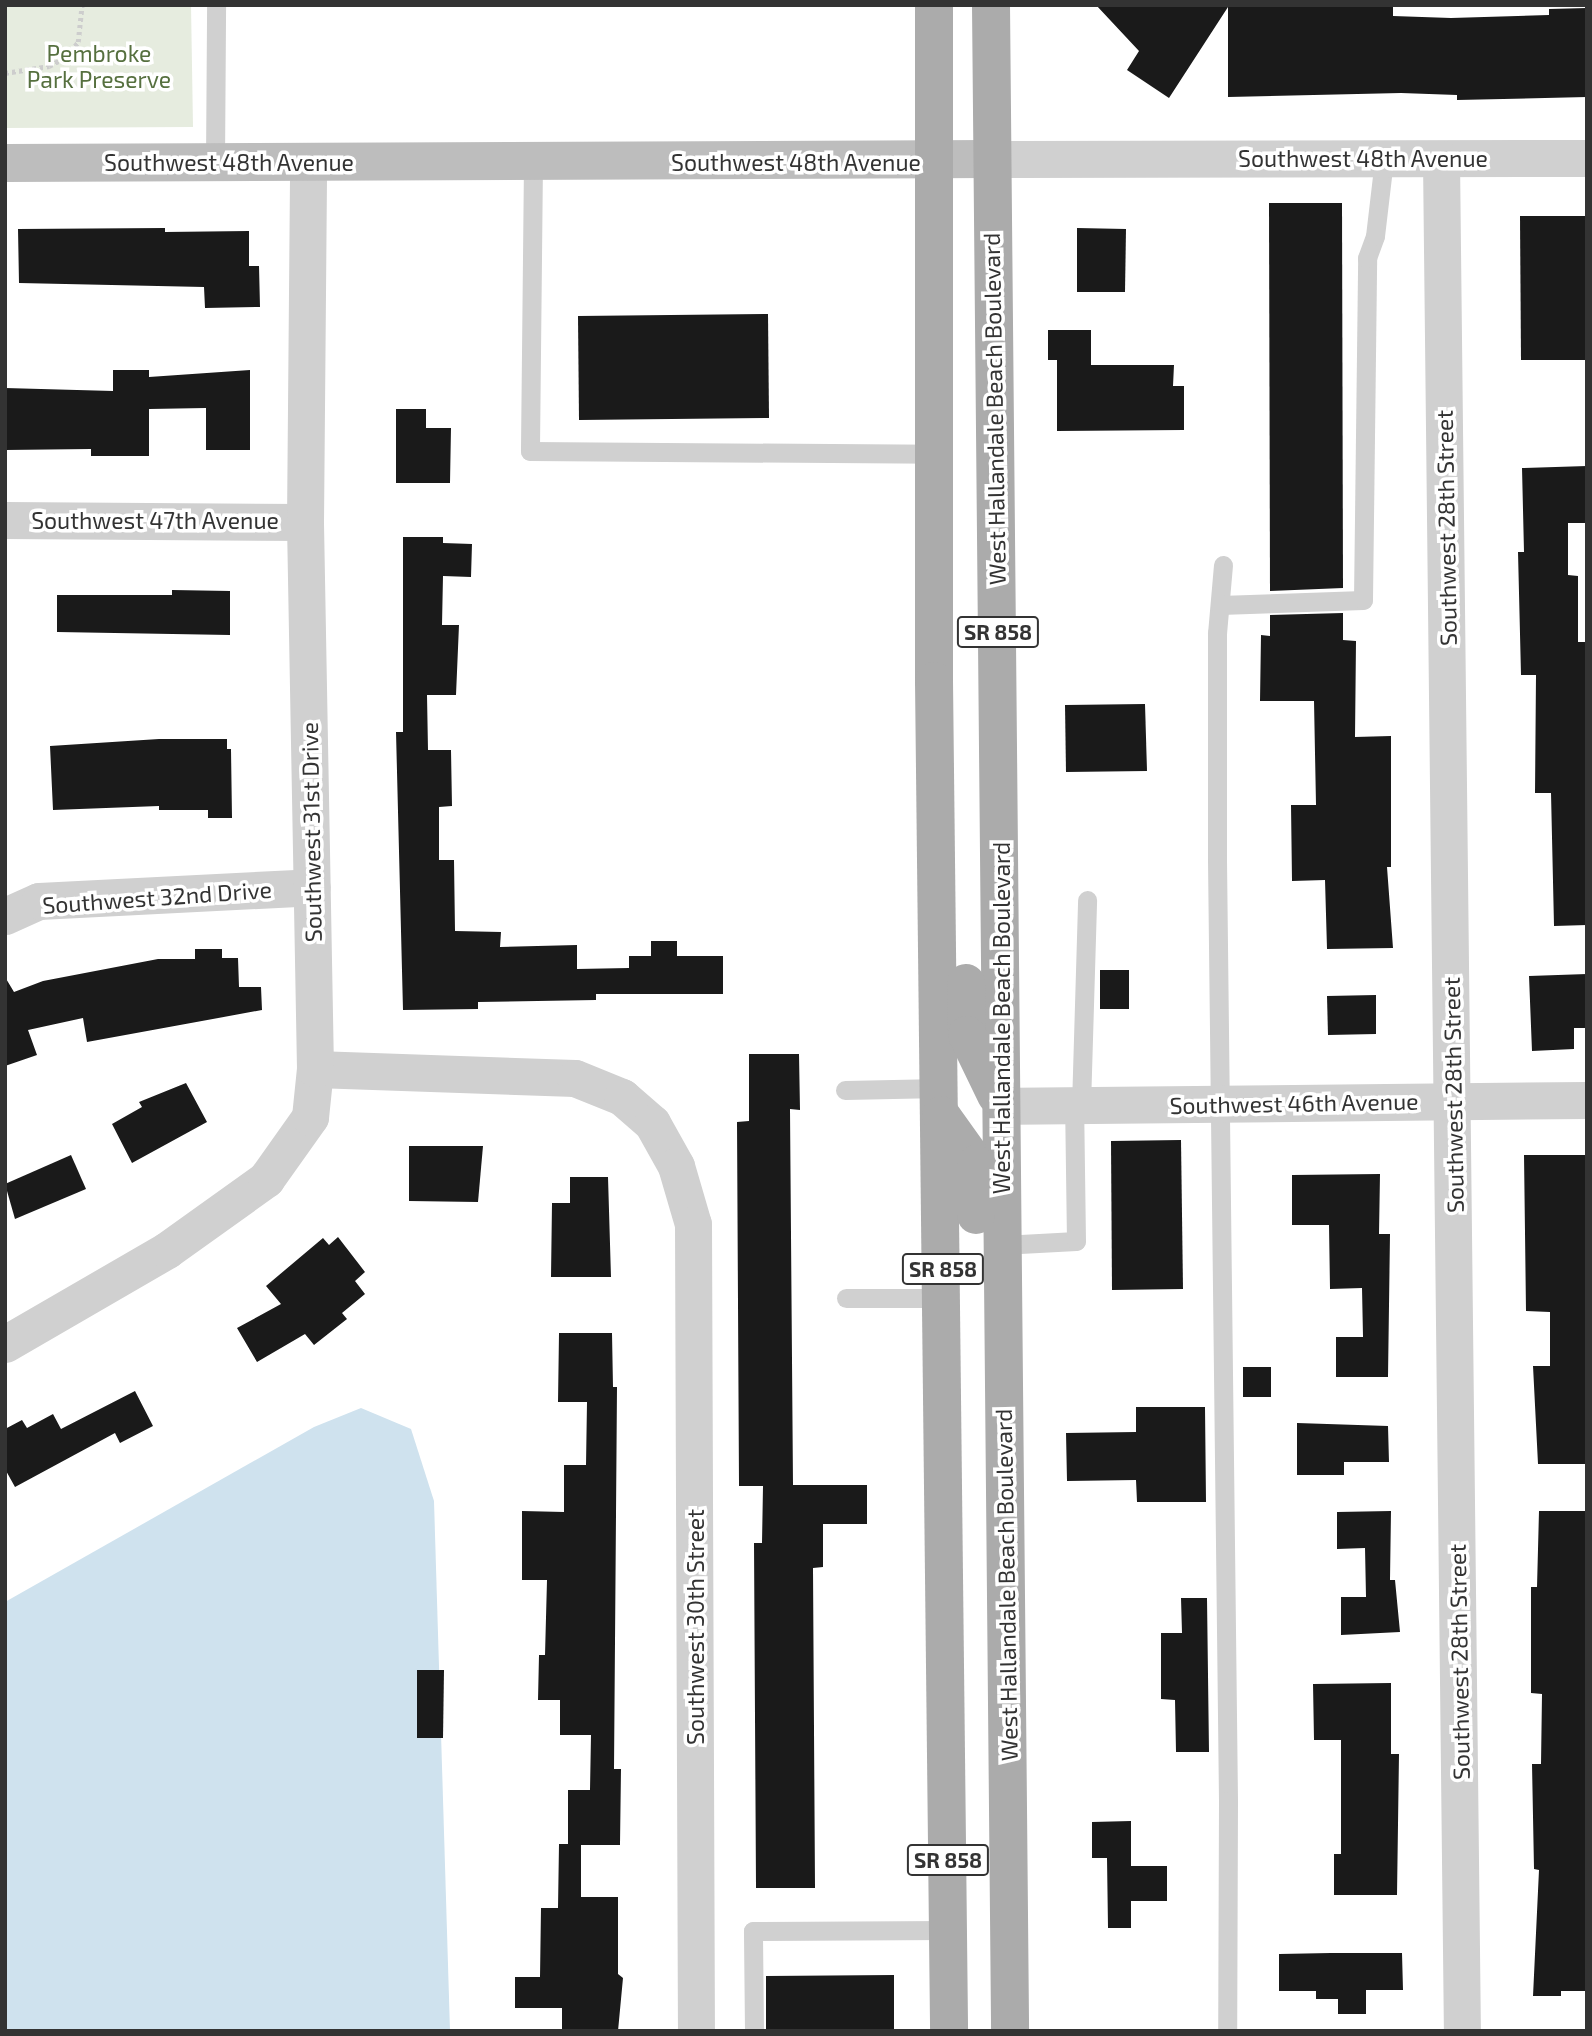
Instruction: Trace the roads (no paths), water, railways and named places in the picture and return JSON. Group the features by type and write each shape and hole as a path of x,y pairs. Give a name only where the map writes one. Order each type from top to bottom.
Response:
{"main road":[{"name":"SR 858","path":"934,5 936,748 949,2031"},
{"name":"West Hallandale Beach Boulevard","path":"991,5 1010,2031"},
{"path":"936,748 963,816 967,1035 1001,1106"},
{"path":"941,1102 976,1164 978,1369 1004,1417"}],"street":[{"name":"Southwest 48th Avenue","path":"5,163 1587,158"},
{"name":"Southwest 28th Street","path":"1441,159 1462,2031"},
{"name":"Southwest 31st Drive","path":"5,1344 167,1250 266,1179 310,1116 316,1069 305,522 308,162"},
{"name":"Southwest 47th Avenue","path":"5,520 305,522"},
{"name":"Southwest 32nd Drive","path":"5,916 39,901 312,887"},
{"name":"Southwest 30th Street","path":"316,1069 575,1078 622,1097 652,1122 677,1166 693,1224 696,2031"},
{"name":"Southwest 46th Avenue","path":"1001,1106 1587,1100"}],"lane":[{"path":"215,163 216,5"},
{"path":"1220,605 1363,600 1367,258 1375,236 1384,159"},
{"path":"533,162 530,451 935,454"},
{"path":"1223,565 1220,605 1218,1105 1228,1801 1227,2031"},
{"path":"1003,1245 1076,1241 1078,1106 1087,900"},
{"path":"845,1090 941,1102"},
{"path":"846,1298 943,1298"},
{"path":"754,2031 753,1931 948,1930"}],"water":[{"path":"361,1408 411,1429 434,1501 450,2031 5,2031 5,1602 314,1427"}],"park label":[{"name":"Pembroke Park Preserve","path":"99,66"}]}
